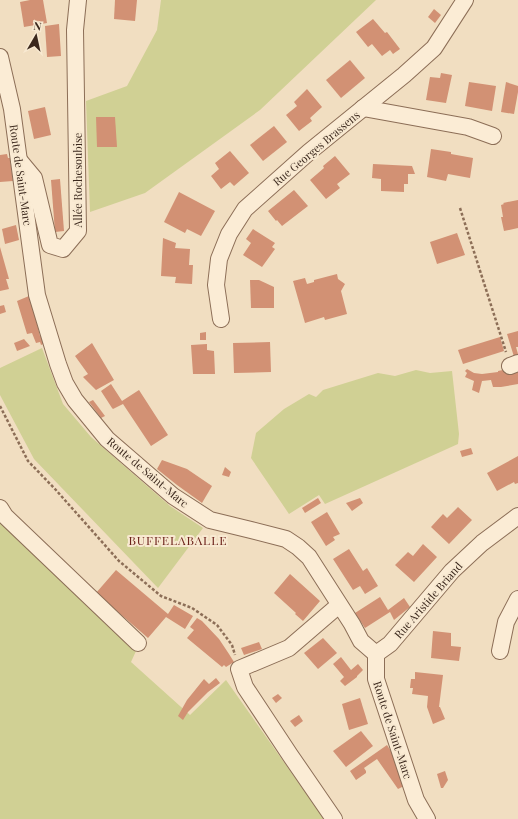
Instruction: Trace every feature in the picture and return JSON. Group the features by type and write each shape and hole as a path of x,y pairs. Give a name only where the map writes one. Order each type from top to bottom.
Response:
{"street":[{"name":"Allée Rochesoubise","path":"19,160 34,178 50,245 63,249 78,231 75,30 78,0"},
{"name":"Rue Georges Brassens","path":"221,319 216,285 219,259 229,234 245,209 309,152 404,75 434,48 465,0"},
{"name":"Route de Saint-Marc","path":"0,57 12,109 38,296 65,383 75,400 107,439 173,496 210,520 286,539 309,557 352,624 361,641 376,654 376,680 416,800 427,819"},
{"path":"363,108 468,127 493,136"},
{"path":"0,508 5,516 138,642"},
{"name":"Rue Aristide Briand","path":"376,654 390,644 452,571 482,543 518,516"},
{"path":"500,651 506,622 518,599"},
{"path":"334,819 290,756 245,687 239,669 289,648 339,605"}],"path":[{"path":"460,208 514,364"},
{"path":"0,406 28,461 119,561 161,596 192,608 217,625 232,645 239,669"}],"green space":[{"path":"161,0 376,0 260,110 145,193 90,212 86,101 127,86 157,30"},
{"path":"42,348 63,404 91,437 170,506 203,528 158,588 34,459 0,395 0,368"},
{"path":"416,370 430,373 452,371 459,434 458,444 325,504 319,495 289,514 251,458 256,433 284,409 309,394 316,397 323,390 378,373 395,376"},
{"path":"0,520 136,651 131,662 190,715 226,680 324,819 0,819"}],"building":[{"path":"43,0 47,23 24,27 20,2"},
{"path":"115,0 137,0 135,21 114,19"},
{"path":"434,9 441,15 435,23 428,17"},
{"path":"373,19 385,33 387,32 400,49 393,54 390,50 382,56 372,44 368,47 356,32"},
{"path":"59,24 61,56 47,57 45,26"},
{"path":"350,60 365,78 341,98 326,80"},
{"path":"441,73 452,75 446,103 426,100 430,77 440,78"},
{"path":"469,82 496,86 492,111 465,106"},
{"path":"506,82 518,86 514,114 501,112"},
{"path":"307,89 322,107 310,118 312,121 299,131 286,115 297,106 294,102"},
{"path":"45,107 51,135 34,139 28,111"},
{"path":"96,117 115,117 117,147 97,147"},
{"path":"274,126 287,142 263,161 250,145"},
{"path":"431,149 451,152 451,154 473,158 470,178 448,174 446,181 427,177"},
{"path":"230,151 249,173 234,186 230,182 221,189 211,176 219,169 215,163"},
{"path":"7,154 8,158 10,158 13,181 0,182 0,155"},
{"path":"335,156 350,174 337,184 340,188 326,199 310,180"},
{"path":"373,164 412,166 415,174 408,174 408,184 404,184 404,192 381,191 381,179 372,178"},
{"path":"60,179 64,231 55,232 51,180"},
{"path":"294,190 308,206 282,226 268,211"},
{"path":"179,192 215,211 201,236 187,229 185,233 164,222"},
{"path":"518,200 518,228 504,231 501,217 503,217 501,205 504,204 503,203"},
{"path":"16,225 19,240 5,244 2,229"},
{"path":"253,229 275,243 272,247 275,249 262,267 243,255 251,243 246,239"},
{"path":"457,233 465,255 437,264 430,242"},
{"path":"163,238 176,243 175,248 190,249 189,265 193,265 192,284 175,283 176,277 161,276"},
{"path":"0,247 9,279 6,279 9,289 0,291"},
{"path":"337,274 338,279 345,284 341,291 347,314 325,320 324,317 305,323 293,281 305,278 307,284 314,282 314,280"},
{"path":"250,280 259,280 274,287 274,308 251,308"},
{"path":"29,296 40,336 43,335 46,343 41,345 40,342 36,343 32,333 27,334 17,301"},
{"path":"4,305 6,312 0,314 0,306"},
{"path":"518,331 518,347 516,347 518,359 515,360 507,334"},
{"path":"206,332 206,340 200,340 200,333"},
{"path":"500,337 504,351 463,364 458,350"},
{"path":"24,339 30,346 17,351 14,343"},
{"path":"270,342 271,372 234,373 233,343"},
{"path":"92,343 114,380 96,390 83,377 88,374 75,356"},
{"path":"207,344 207,350 214,351 215,374 193,374 191,345"},
{"path":"518,367 518,384 493,387 491,380 482,381 479,393 472,390 474,381 465,377 467,373 465,371 467,369 474,373 482,374"},
{"path":"111,384 122,401 139,390 168,435 151,446 123,404 113,409 101,391"},
{"path":"93,400 105,416 101,418 89,402"},
{"path":"471,448 473,454 462,457 460,451"},
{"path":"518,456 518,483 515,484 514,482 497,491 487,473"},
{"path":"162,460 187,469 212,486 202,503 157,469"},
{"path":"225,467 231,472 229,477 222,475"},
{"path":"318,498 321,503 305,513 302,508"},
{"path":"360,498 363,503 352,511 346,503"},
{"path":"458,507 472,520 449,544 431,527 443,514 447,518"},
{"path":"327,512 340,534 333,537 335,540 326,546 311,522"},
{"path":"423,544 437,557 414,582 395,565 408,552 413,556"},
{"path":"349,549 363,571 367,568 378,586 365,594 360,586 353,590 333,559"},
{"path":"116,570 168,614 174,605 193,616 185,629 166,617 148,638 96,593"},
{"path":"290,574 320,601 303,621 274,593"},
{"path":"380,597 388,610 404,598 410,607 394,620 390,612 365,628 355,613"},
{"path":"197,618 202,621 219,639 234,662 226,667 224,665 222,667 187,638 194,630 190,627"},
{"path":"433,631 451,633 451,646 461,647 459,661 431,658"},
{"path":"323,638 337,653 318,669 304,653"},
{"path":"259,642 262,649 244,655 241,648"},
{"path":"341,657 351,670 358,664 363,670 357,677 345,686 340,681 344,677 333,664"},
{"path":"415,672 443,675 439,707 445,719 433,724 427,707 428,696 412,694 413,688 410,688 411,679 415,679"},
{"path":"216,678 220,683 208,692 188,712 183,720 178,716 187,700 204,679 209,684"},
{"path":"278,694 282,698 276,703 272,698"},
{"path":"360,698 368,724 349,730 342,704"},
{"path":"299,715 303,721 295,727 290,721"},
{"path":"361,731 373,746 346,767 333,751"},
{"path":"387,745 394,756 404,786 398,789 377,759 364,768 366,773 356,780 350,771"},
{"path":"445,771 448,780 443,788 441,788 437,774"}],"district":[{"name":"BUFFELABALLE","path":"178,540"}]}
